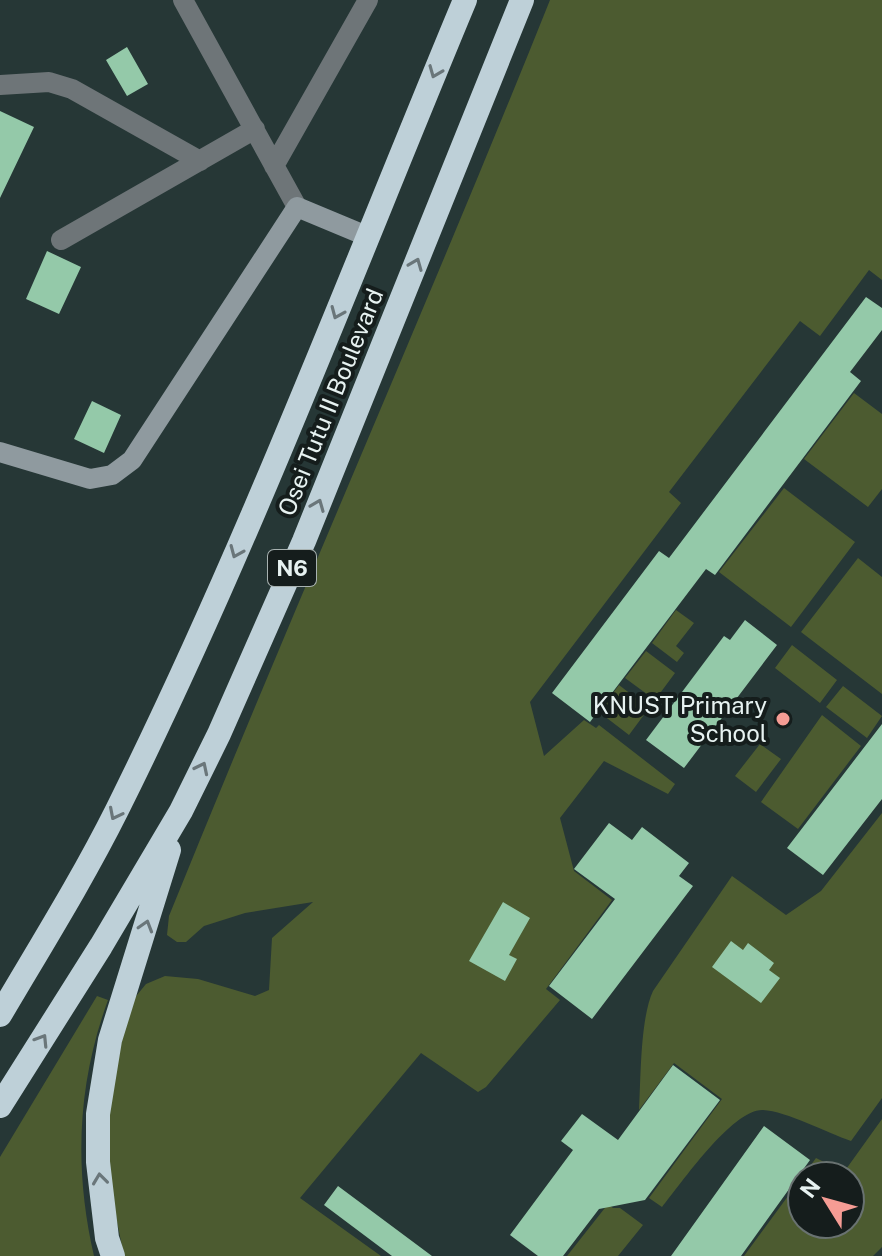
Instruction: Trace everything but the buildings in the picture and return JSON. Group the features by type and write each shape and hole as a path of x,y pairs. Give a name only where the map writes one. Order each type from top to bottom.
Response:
{"highway":[{"name":"Osei Tutu II Boulevard","path":"0,1015 122,799 214,602 369,237 465,0"},
{"name":"Osei Tutu II Boulevard","path":"0,1106 101,946 181,811 248,673 522,0"},
{"path":"113,1256 107,1238 98,1162 98,1114 110,1040 181,811"}],"street":[{"path":"183,0 297,207 369,237"},
{"path":"274,166 368,0"},
{"path":"0,85 49,82 72,89 200,161"},
{"path":"61,240 255,129"},
{"path":"0,452 90,479 112,475 132,460 297,207"}],"green space":[{"path":"550,0 882,0 882,280 869,270 820,336 800,321 669,492 681,503 530,702 544,756 584,720 596,728 599,725 675,784 668,794 604,761 560,818 574,871 612,900 546,989 560,1000 486,1087 478,1092 421,1053 300,1198 381,1256 124,1256 111,1192 106,1143 118,1042 128,1006 146,984 165,976 198,979 255,996 269,990 272,938 313,902 245,913 204,926 186,942 177,942 167,935 169,916 216,801"},
{"path":"854,393 882,414 882,489 868,507 804,459"},
{"path":"784,488 855,542 791,627 719,572"},
{"path":"858,558 882,577 882,694 801,632"},
{"path":"676,610 694,623 676,646 684,653 677,662 652,643"},
{"path":"792,645 837,680 820,703 775,668"},
{"path":"646,651 675,673 655,700 625,678"},
{"path":"619,685 649,708 629,735 599,712"},
{"path":"843,686 882,716 867,738 826,707"},
{"path":"822,715 861,746 798,829 761,802"},
{"path":"760,744 781,759 756,792 735,776"},
{"path":"882,813 882,1098 851,1141 783,1114 763,1110 751,1113 722,1134 662,1207 649,1198 722,1099 674,1063 639,1110 643,1033 653,991 732,876 786,915 821,891"},
{"path":"97,996 108,1000 90,1064 81,1159 94,1256 0,1256 0,1157"},
{"path":"882,1119 882,1247 873,1256 744,1256 786,1199 786,1240 866,1240 866,1160 853,1160"},
{"path":"608,1204 620,1208 643,1225 618,1256 567,1256"}],"place":[{"name":"KNUST Primary School","path":"783,719"}]}
